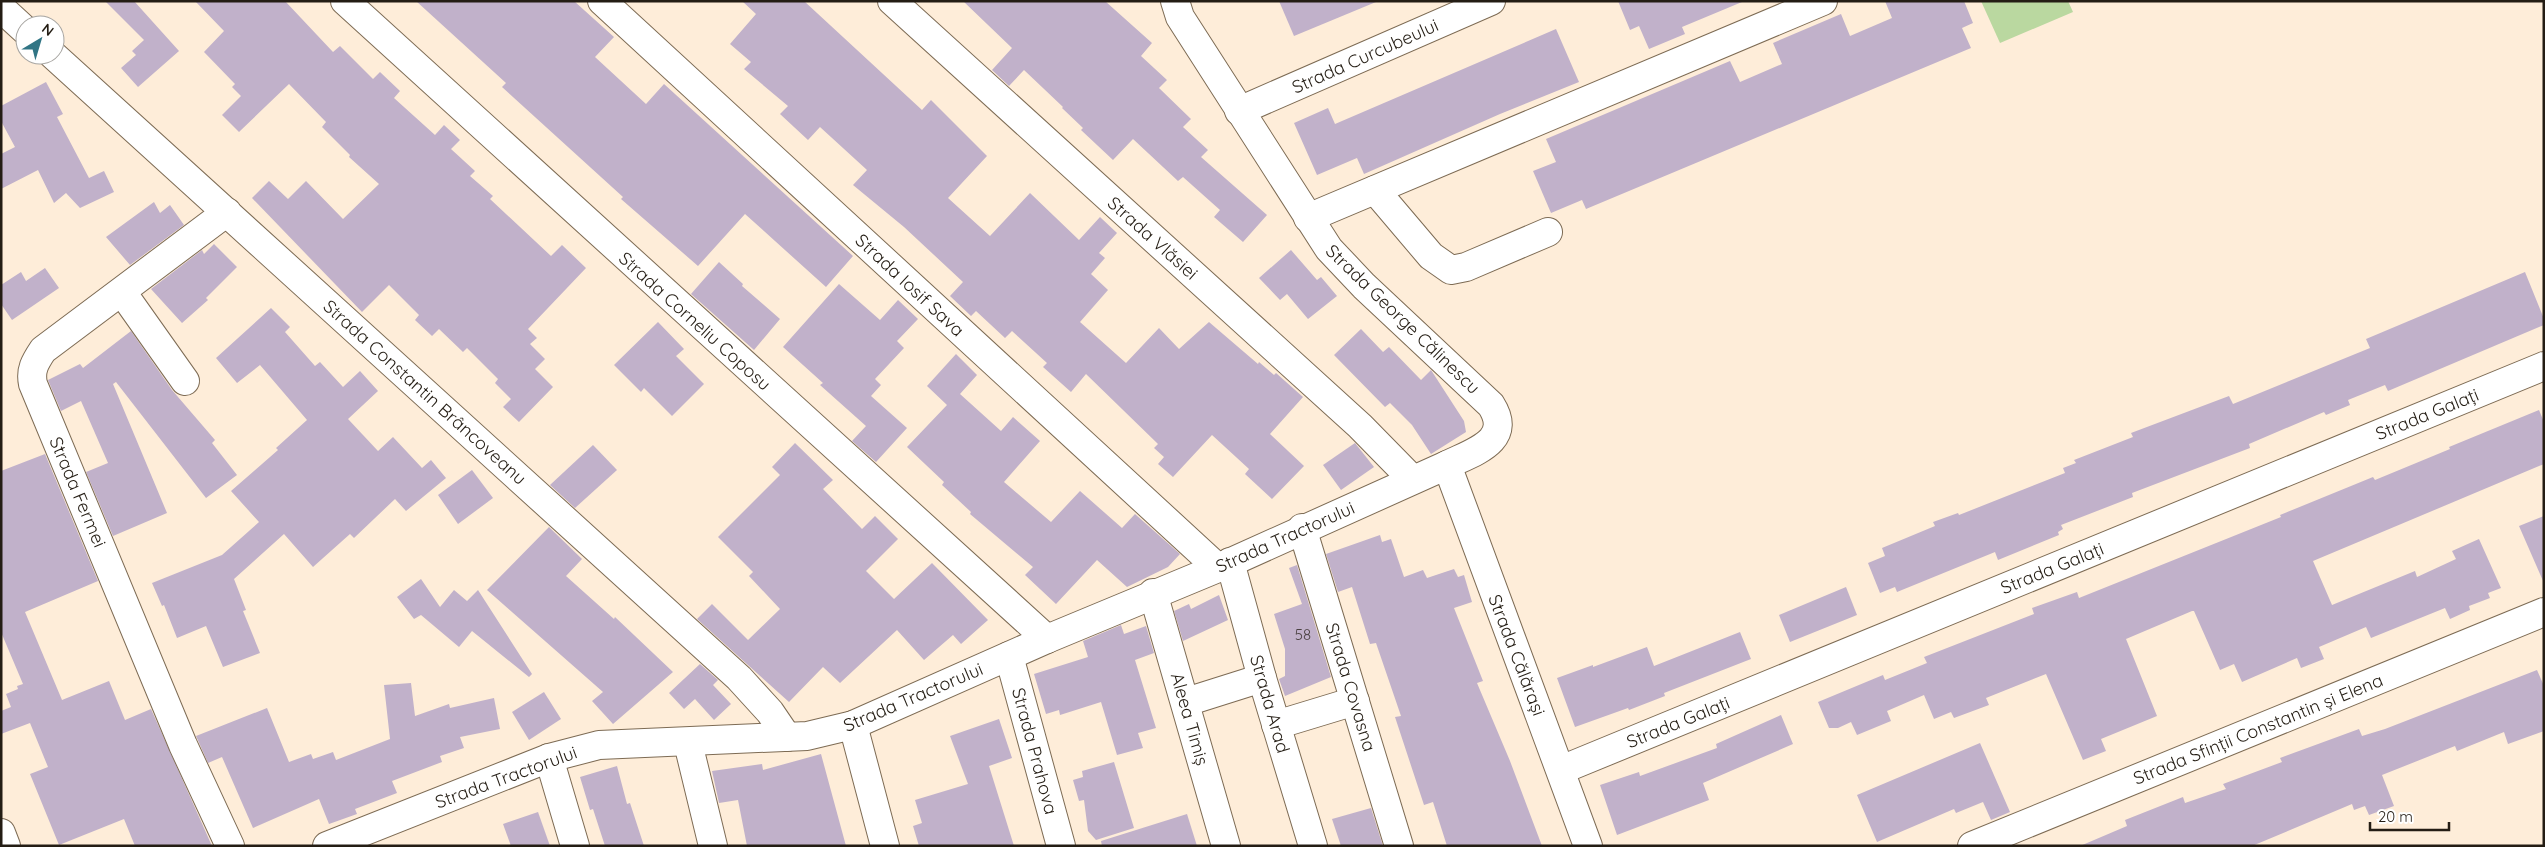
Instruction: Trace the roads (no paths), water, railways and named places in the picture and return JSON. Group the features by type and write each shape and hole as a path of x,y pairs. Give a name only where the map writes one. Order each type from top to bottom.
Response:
{"street":[{"name":"Strada Corneliu Coposu","path":"345,1 1047,639"},
{"name":"Strada Iosif Sava","path":"602,1 1224,565"},
{"name":"Strada Vlăsiei","path":"892,1 1360,426 1412,479"},
{"name":"Strada Curcubeului","path":"1240,112 1491,1"},
{"path":"1308,218 1823,1"},
{"name":"Strada George Călinescu","path":"1172,6 1329,249 1343,265 1476,389 1498,416 1499,429 1492,440 1447,465"},
{"path":"1,8 15,21"},
{"name":"Strada Constantin Brâncoveanu","path":"64,65 739,678 770,712 787,737"},
{"path":"1375,190 1431,256 1451,270 1466,267 1548,232"},
{"name":"Strada Fermei","path":"228,212 43,350 35,361 31,374 33,384 176,727 230,846"},
{"path":"122,292 185,382"},
{"name":"Strada Galați","path":"1561,770 2544,366"},
{"name":"Strada Tractorului","path":"327,846 375,837 549,758 599,745 688,743 787,737 814,734 853,725 1047,639 1224,565 1302,528 1447,465"},
{"name":"Strada Călărași","path":"1447,465 1588,846"},
{"name":"Strada Covasna","path":"1302,528 1399,846"},
{"name":"Strada Arad","path":"1224,565 1262,678 1313,846"},
{"name":"Aleea Timiș","path":"1154,593 1226,846"},
{"name":"Strada Sfinții Constantin și Elena","path":"1972,846 2544,612"},
{"name":"Strada Prahova","path":"1008,656 1061,846"},
{"path":"1186,702 1262,678"},
{"path":"1276,725 1355,701"},
{"path":"853,725 885,846"},
{"path":"688,743 713,846"},
{"path":"549,758 575,846"},
{"path":"1,833 6,846"}]}
